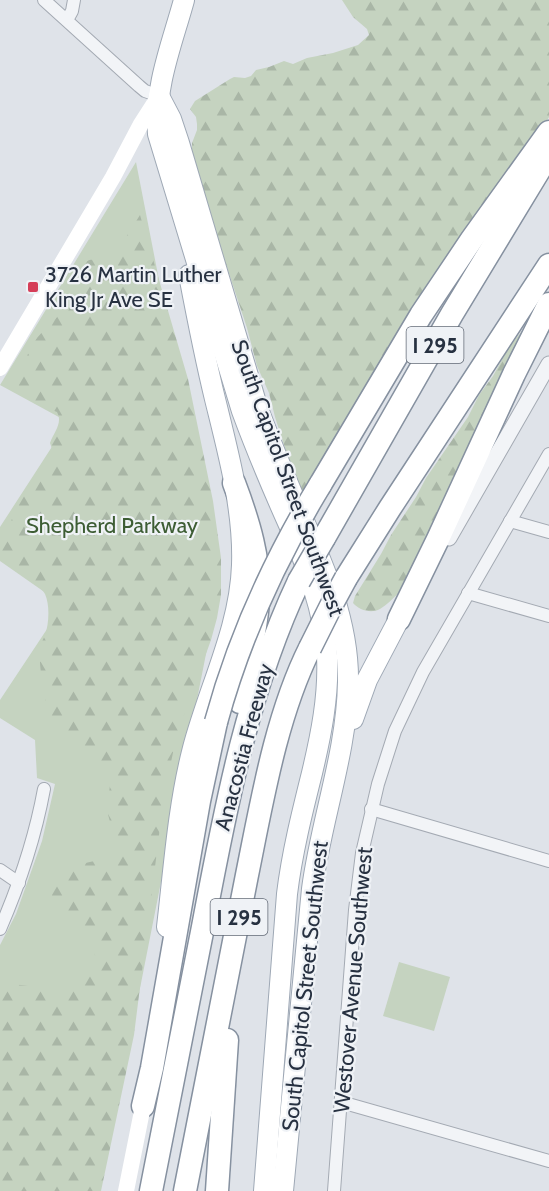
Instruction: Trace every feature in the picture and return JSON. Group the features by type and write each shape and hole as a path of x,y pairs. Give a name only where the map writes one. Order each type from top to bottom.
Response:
{"highway":[{"path":"143,1106 152,1068 202,783 216,722 234,662 263,591 290,537 416,323 472,239 549,132"},
{"name":"Anacostia Freeway","path":"151,1191 238,755 252,702 270,650 299,582 452,314 549,154"},
{"name":"Anacostia Freeway","path":"185,1191 275,746 310,648 333,602 384,517 549,265"},
{"path":"399,619 549,304"},
{"path":"213,875 216,823 254,632 258,599 253,543 234,483"},
{"path":"217,1191 226,1054 238,964 241,908"}],"main road":[{"path":"184,0 162,74 157,114 158,134 245,419 311,579 321,613 327,656 327,687 323,722 291,864 285,905 264,1191"},
{"path":"0,368 159,96"},
{"name":"South Capitol Street Southwest","path":"159,96 174,127 254,398 326,572 341,621 347,657 346,712 335,779 317,854 312,889 283,1191"},
{"path":"126,1191 143,1106 185,789 199,727 239,598 242,564 242,540 234,483 182,240 176,196"},
{"path":"335,779 362,693 399,619"}],"street":[{"path":"44,0 139,86 159,96"},
{"path":"67,20 74,0"},
{"path":"399,619 430,572 549,364"},
{"name":"Westover Avenue Southwest","path":"334,1191 355,910 362,853 371,809 388,752 408,701 549,454"},
{"path":"510,520 549,532"},
{"path":"468,593 549,616"},
{"path":"0,929 19,883 34,837 44,789"},
{"path":"371,809 549,861"},
{"path":"0,870 19,883"},
{"path":"341,1102 549,1161"}],"green space":[{"path":"342,0 549,0 549,117 323,493 300,495 269,393 257,366 192,153 197,124 196,117 190,109 195,101 234,77 245,78 251,76 256,70 284,61 293,64 307,58 358,45 369,35 367,29 353,17"},
{"name":"Shepherd Parkway","path":"136,162 219,588 100,1191 0,1191 0,945 16,914 42,841 55,784 37,778 35,740 0,718 0,700 63,605 0,561 0,527 68,422 0,385"},
{"name":"Shepherd Parkway","path":"140,215 188,379 213,501 221,558 221,595 211,640 177,734 164,795 134,1035 101,1191 0,1191 0,985 21,985 62,991 77,988 85,982 95,960 93,944 83,927 58,907 51,889 70,868 107,856 112,852 116,842 108,814 110,785 108,780 85,760 56,726 49,714 40,663 40,646 48,620 48,604 45,594 26,573 7,562 1,555 2,539 22,494 53,452 50,443 59,420 57,412 39,405 16,388 15,380 34,342 62,310 77,271 90,260 114,263 123,242"},
{"path":"522,331 522,337 399,593 380,609 369,611 358,608 353,603 355,596 391,535 426,478 468,417 509,347"},
{"path":"399,962 450,977 434,1031 383,1016"}],"place":[{"name":"3726 Martin Luther King Jr Ave SE","path":"33,287"}]}
